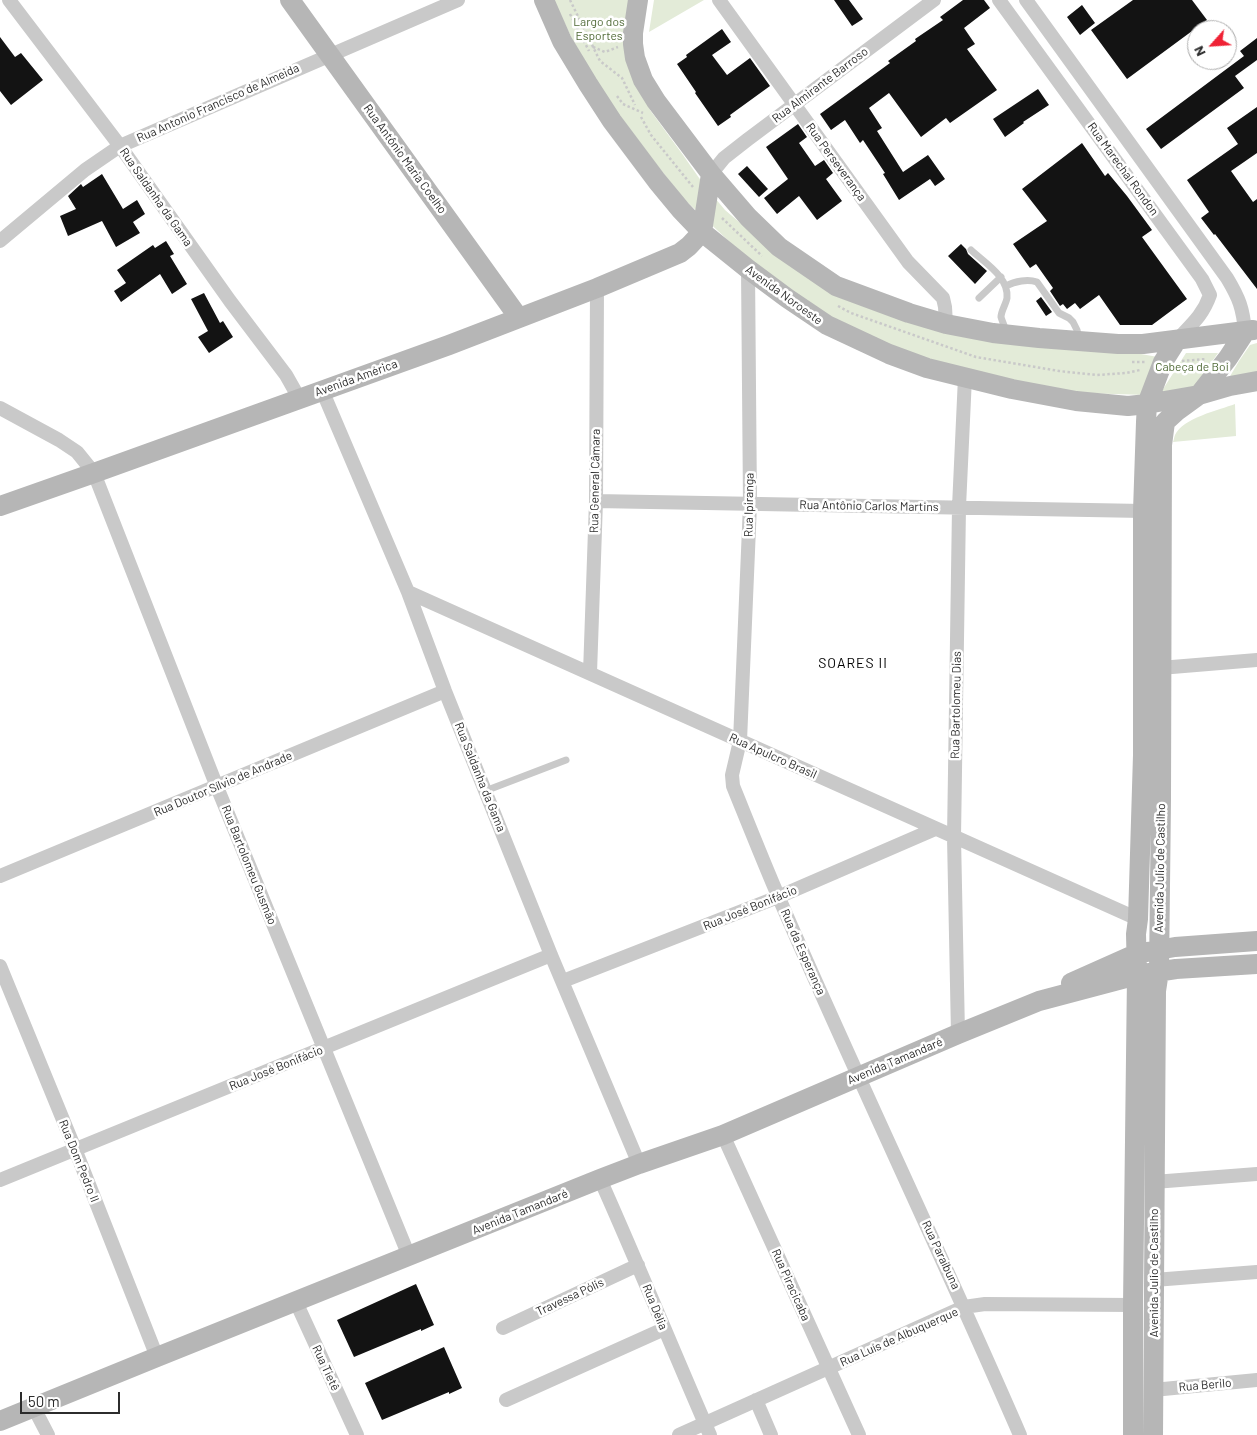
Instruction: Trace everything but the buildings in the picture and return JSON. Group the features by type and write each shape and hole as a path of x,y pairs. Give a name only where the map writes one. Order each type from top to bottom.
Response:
{"main road":[{"name":"Rua Antônio Maria Coelho","path":"290,0 519,318"},
{"name":"Avenida Noroeste","path":"544,0 562,41 612,121 681,210 702,232 748,269 827,326 889,354 927,368 1012,390 1076,401 1128,406 1199,395"},
{"path":"638,0 633,44 635,58 643,80 656,101 748,217 779,247 836,286 909,313 946,324 1007,334 1078,342 1143,344 1251,331"},
{"path":"702,232 712,174"},
{"name":"Avenida América","path":"0,506 244,419 597,288 680,253 690,246 702,232"},
{"name":"Avenida Julio de Castilho","path":"1153,1435 1156,991 1161,800 1162,445 1165,422 1199,395 1251,331"},
{"name":"Avenida Julio de Castilho","path":"1133,1435 1136,934 1143,755 1143,510 1147,404 1163,362 1177,340"},
{"path":"1199,395 1257,381"},
{"name":"Avenida Tamandaré","path":"0,1421 640,1164 723,1135 1039,1001 1078,980 1136,954 1158,950 1257,942"},
{"path":"1189,968 1206,960 1257,957"},
{"path":"1189,968 1257,964"},
{"name":"Avenida Tamandaré","path":"1039,1001 1137,975 1189,968"}],"street":[{"name":"Rua Saldanha da Gama","path":"9,0 120,146 230,301 286,376 299,398"},
{"name":"Rua Antonio Francisco de Almeida","path":"0,241 85,170 120,146 458,0"},
{"name":"Rua Perseverança","path":"719,0 908,262 942,298 946,307 946,324"},
{"name":"Rua Almirante Barroso","path":"712,174 724,158 934,0"},
{"name":"Rua Marechal Rondon","path":"999,0 1202,279 1210,294 1205,308 1177,340"},
{"name":"Rua Marechal Rondon","path":"1026,0 1227,278 1238,295 1251,331"},
{"name":"Rua Ipiranga","path":"740,741 750,504 748,269"},
{"name":"Rua General Câmara","path":"590,673 596,501 597,288"},
{"name":"Rua Bartolomeu Dias","path":"958,1034 954,837 959,507 965,377"},
{"name":"Rua Saldanha da Gama","path":"322,390 408,592 485,791 640,1164"},
{"name":"Rua Bartolomeu Gusmão","path":"0,408 77,452 94,473 217,787 409,1256"},
{"name":"Rua Antônio Carlos Martins","path":"596,501 1143,510"},
{"name":"Rua Apulcro Brasil","path":"408,592 1138,919"},
{"path":"1160,668 1257,660"},
{"name":"Rua Doutor Sílvio de Andrade","path":"0,876 445,691"},
{"name":"Rua da Esperança","path":"740,741 732,775 733,786 778,897 859,1077"},
{"name":"Rua José Bonifácio","path":"563,981 778,897 935,829"},
{"name":"Rua José Bonifácio","path":"0,1180 552,955"},
{"name":"Rua Dom Pedro II","path":"0,966 157,1357"},
{"name":"Rua Paraíbuna","path":"859,1077 1020,1435"},
{"name":"Rua Piracicaba","path":"723,1135 859,1435"},
{"path":"1154,1182 1257,1174"},
{"name":"Rua Délia","path":"600,1180 708,1429"},
{"name":"Travessa Pólis","path":"503,1328 638,1265"},
{"path":"1154,1280 1257,1272"},
{"name":"Rua Tietê","path":"296,1302 357,1435"},
{"name":"Rua Luís de Albuquerque","path":"679,1435 708,1429 756,1400 964,1307 985,1304 1133,1304"},
{"path":"506,1400 664,1329"},
{"name":"Rua Berilo","path":"1153,1390 1257,1380"},
{"path":"756,1400 771,1435"},
{"path":"34,1408 48,1435"}],"lane":[{"path":"971,250 1001,277 1006,286 1006,302 1001,317 1007,334"},
{"path":"979,298 1001,277"},
{"path":"1006,286 1019,281 1038,282 1059,313 1073,322 1079,336 1078,342"},
{"path":"485,791 566,760"}],"path":[{"path":"570,0 600,61 622,78 636,105"},
{"path":"593,47 605,52 620,46 620,54"},
{"path":"622,70 622,78"},
{"path":"641,117 651,135 694,188"}],"green space":[{"name":"Largo dos Esportes","path":"554,0 631,0 650,110 704,185 725,210 745,227 868,306 1158,357 1147,395 1080,393 966,372 898,348 833,319 750,261 684,199 617,115 571,37"},
{"path":"654,0 704,0 649,32"},
{"path":"1257,343 1257,374 1229,378 1250,345"},
{"name":"Cabeça de Boi","path":"1186,353 1218,353 1190,393 1158,397"},
{"path":"1235,404 1236,436 1173,442 1179,429 1193,419"}],"district":[{"name":"SOARES II","path":"853,663"}]}
